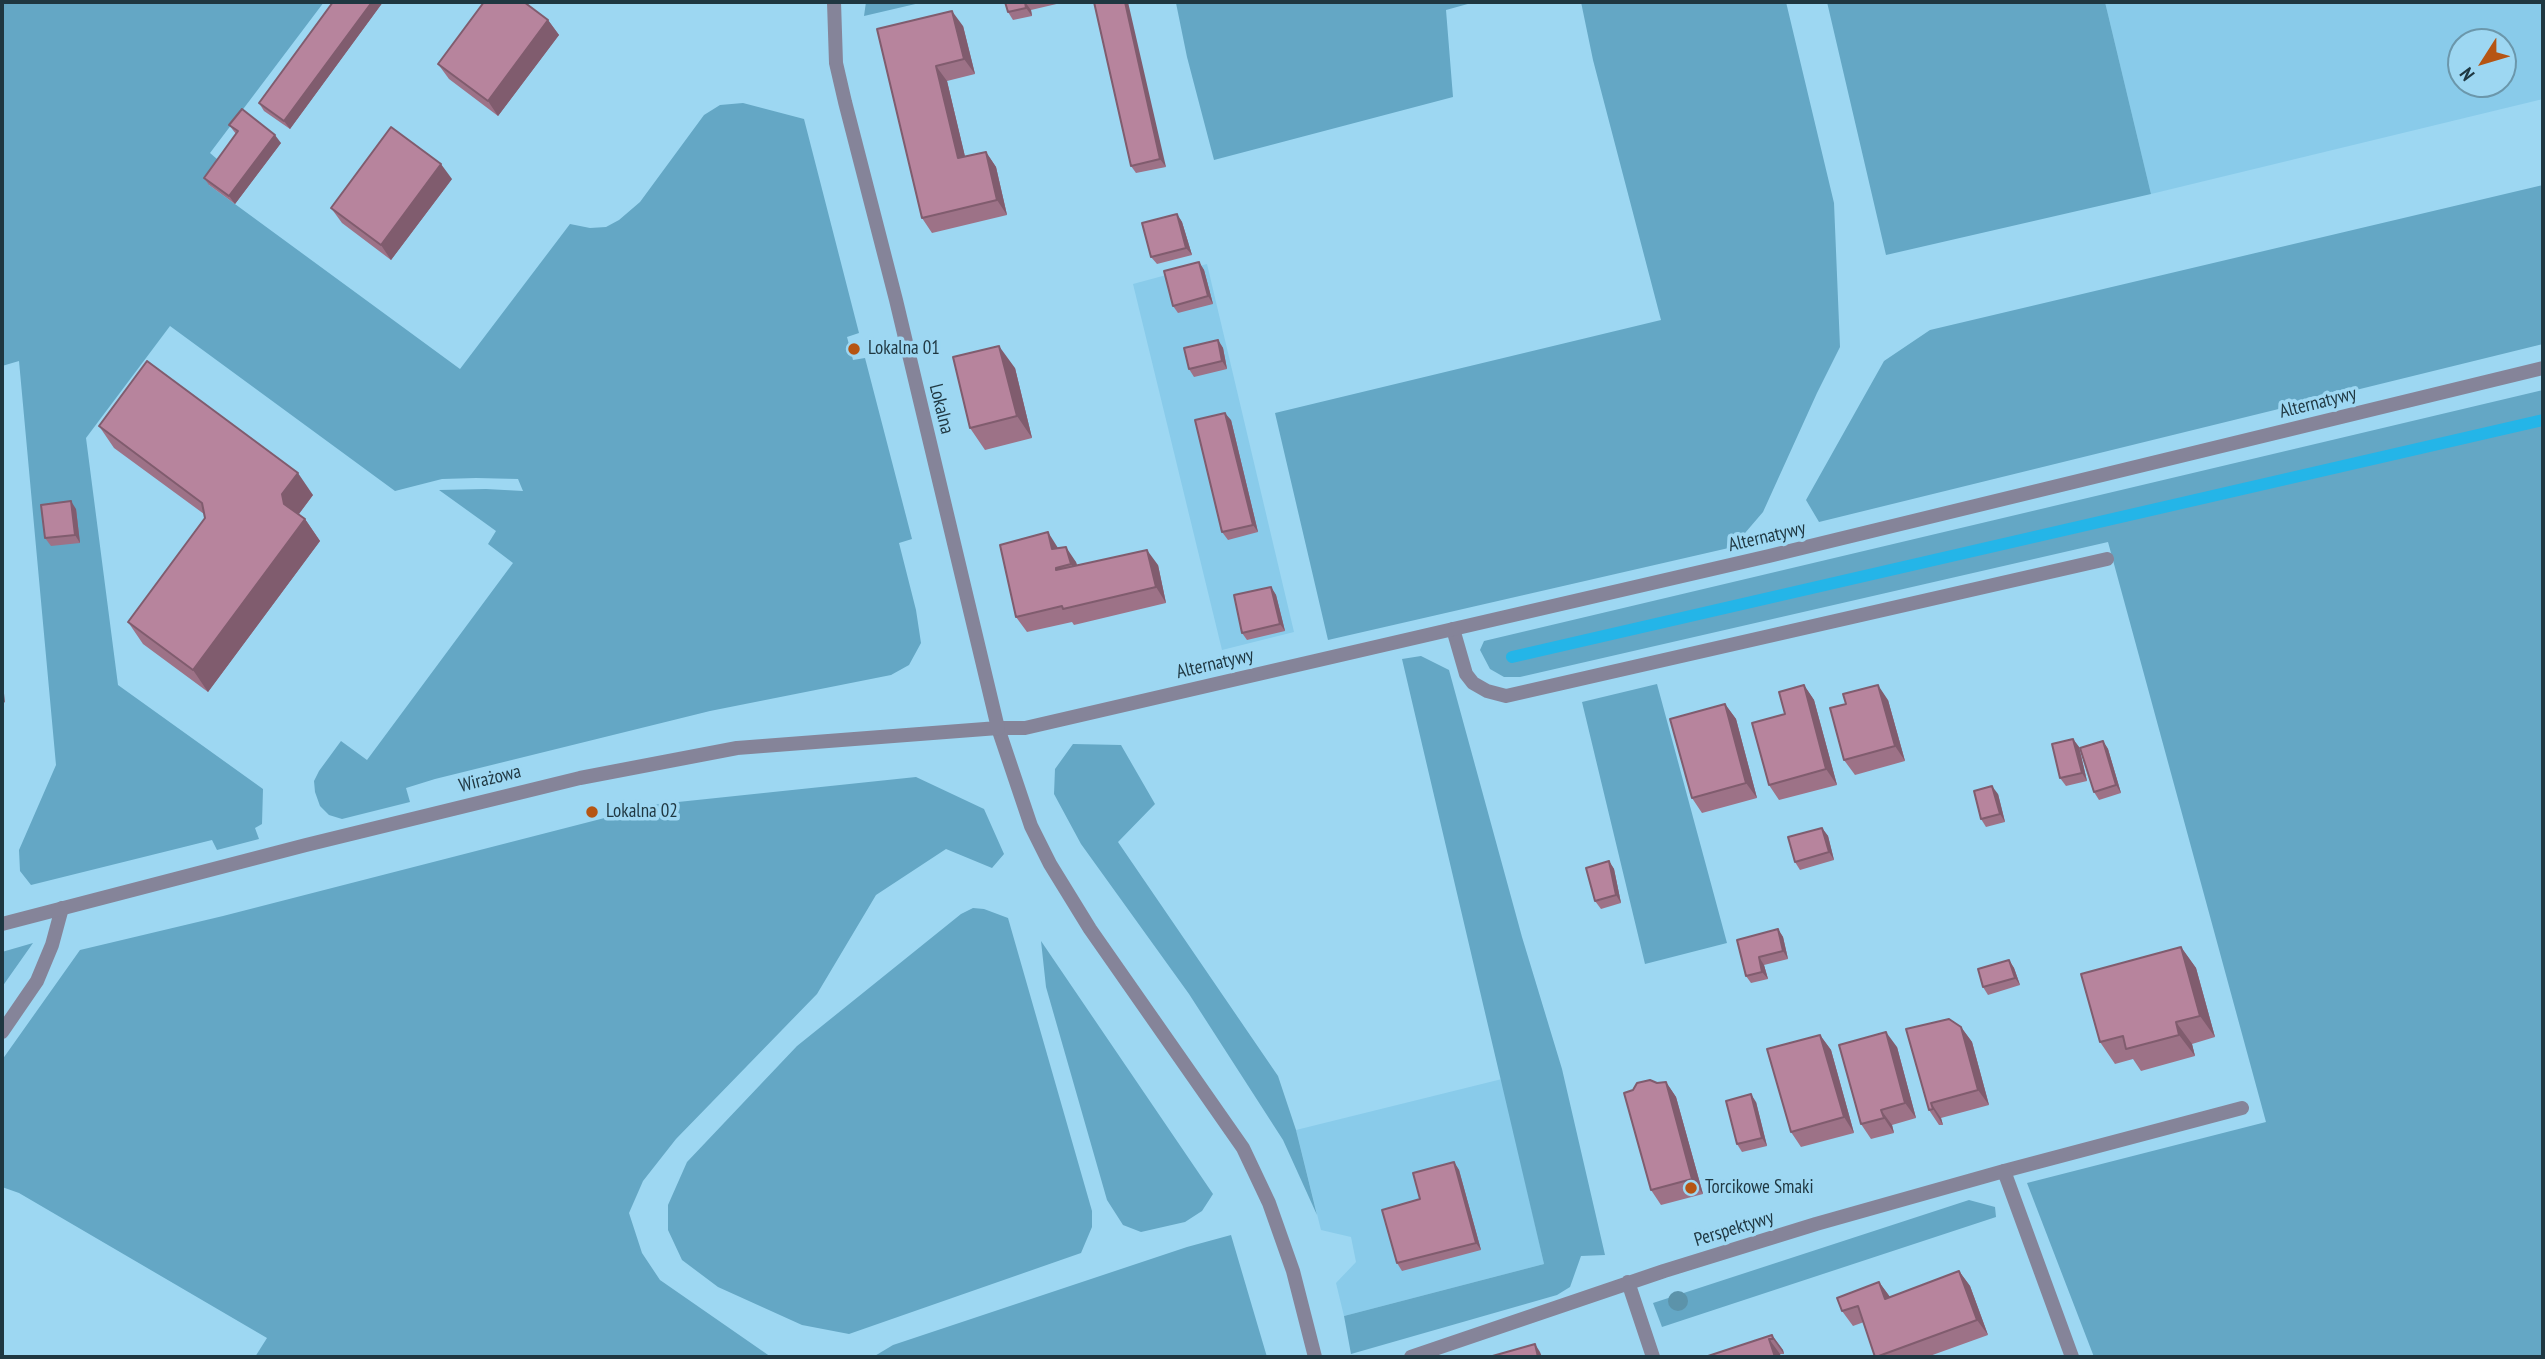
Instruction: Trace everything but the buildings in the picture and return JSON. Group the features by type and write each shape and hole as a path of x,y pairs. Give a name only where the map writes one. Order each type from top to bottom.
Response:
{"street":[{"name":"Lokalna","path":"834,2 836,63 845,102 896,300 998,728 1031,826 1050,864 1090,929 1243,1148 1269,1203 1293,1272 1315,1357"},
{"name":"Alternatywy","path":"998,728 1025,728 1769,556 2543,368"},
{"path":"1452,629 1466,674 1473,683 1487,691 1506,696 2107,559"},
{"name":"Wirażowa","path":"2,924 506,795 737,748 998,728"},
{"path":"2,1032 37,981 52,945 62,908"},
{"name":"Perspektywy","path":"1411,1357 1628,1282 1816,1224 2242,1108"},
{"path":"2004,1171 2072,1357"},
{"path":"1628,1282 1653,1357"}],"shaded area":[{"path":"2,2 324,2 210,153 224,165 209,185 460,369 570,224 590,228 606,227 619,220 640,202 704,115 720,105 743,103 804,119 859,333 847,337 853,360 865,358 912,539 899,543 916,610 921,643 909,665 891,675 710,711 435,779 406,788 410,802 342,819 329,815 320,806 315,792 314,781 319,771 341,741 367,760 513,563 488,544 496,531 439,490 523,491 518,479 476,478 442,479 395,491 170,326 86,438 118,685 263,789 262,824 255,828 259,839 217,850 212,840 31,885 20,871 19,850 56,765 19,361 2,366"},
{"path":"866,2 924,2 864,16"},
{"path":"1475,2 1446,10 1453,97 1214,160 1176,3"},
{"path":"1581,2 1786,2 1834,203 1840,347 1763,512 1733,547 1328,640 1275,413 1661,320 1593,60"},
{"path":"1827,2 2105,2 2151,194 1886,255"},
{"path":"2105,2 2543,2 2543,99 2151,194"},
{"path":"2543,185 2543,344 1819,522 1806,500 1884,361 1930,330"},
{"path":"1207,264 1294,632 1222,650 1133,284"},
{"path":"2543,390 2543,1357 2094,1357 2027,1183 2266,1122 2108,542 1520,677 1504,677 1490,669 1480,650 1484,641"},
{"path":"1421,656 1449,670 1522,937 1562,1069 1605,1255 1581,1256 1570,1287 1557,1295 1351,1354 1344,1316 1544,1264 1402,659"},
{"path":"1657,684 1727,943 1645,964 1582,702"},
{"path":"1073,744 1121,745 1155,804 1118,842 1278,1076 1296,1130 1317,1215 1283,1140 1189,994 1081,844 1054,794 1055,769"},
{"path":"916,777 984,809 1004,854 992,868 946,849 876,895 817,994 676,1139 643,1181 629,1213 642,1253 660,1280 771,1357 255,1357 267,1338 19,1193 2,1187 2,1060 80,950 659,804"},
{"path":"973,908 1008,918 1092,1211 1092,1227 1081,1253 849,1334 802,1325 718,1287 682,1260 668,1230 668,1205 687,1162 797,1046 961,914"},
{"path":"1041,941 1213,1194 1202,1211 1185,1222 1141,1232 1123,1225 1107,1200 1046,987"},
{"path":"33,943 2,987 2,952"},
{"path":"1502,1079 1544,1264 1344,1316 1336,1283 1356,1262 1351,1237 1321,1230 1296,1130"},
{"path":"1969,1200 1995,1207 1996,1217 1662,1327 1653,1303"},
{"path":"1231,1235 1267,1357 873,1357 893,1345 1187,1247"}],"waterway":[{"path":"1512,657 2543,420"}],"place":[{"name":"Lokalna 01","path":"854,349"},
{"name":"Lokalna 02","path":"592,812"},
{"name":"Torcikowe Smaki","path":"1691,1188"}]}
